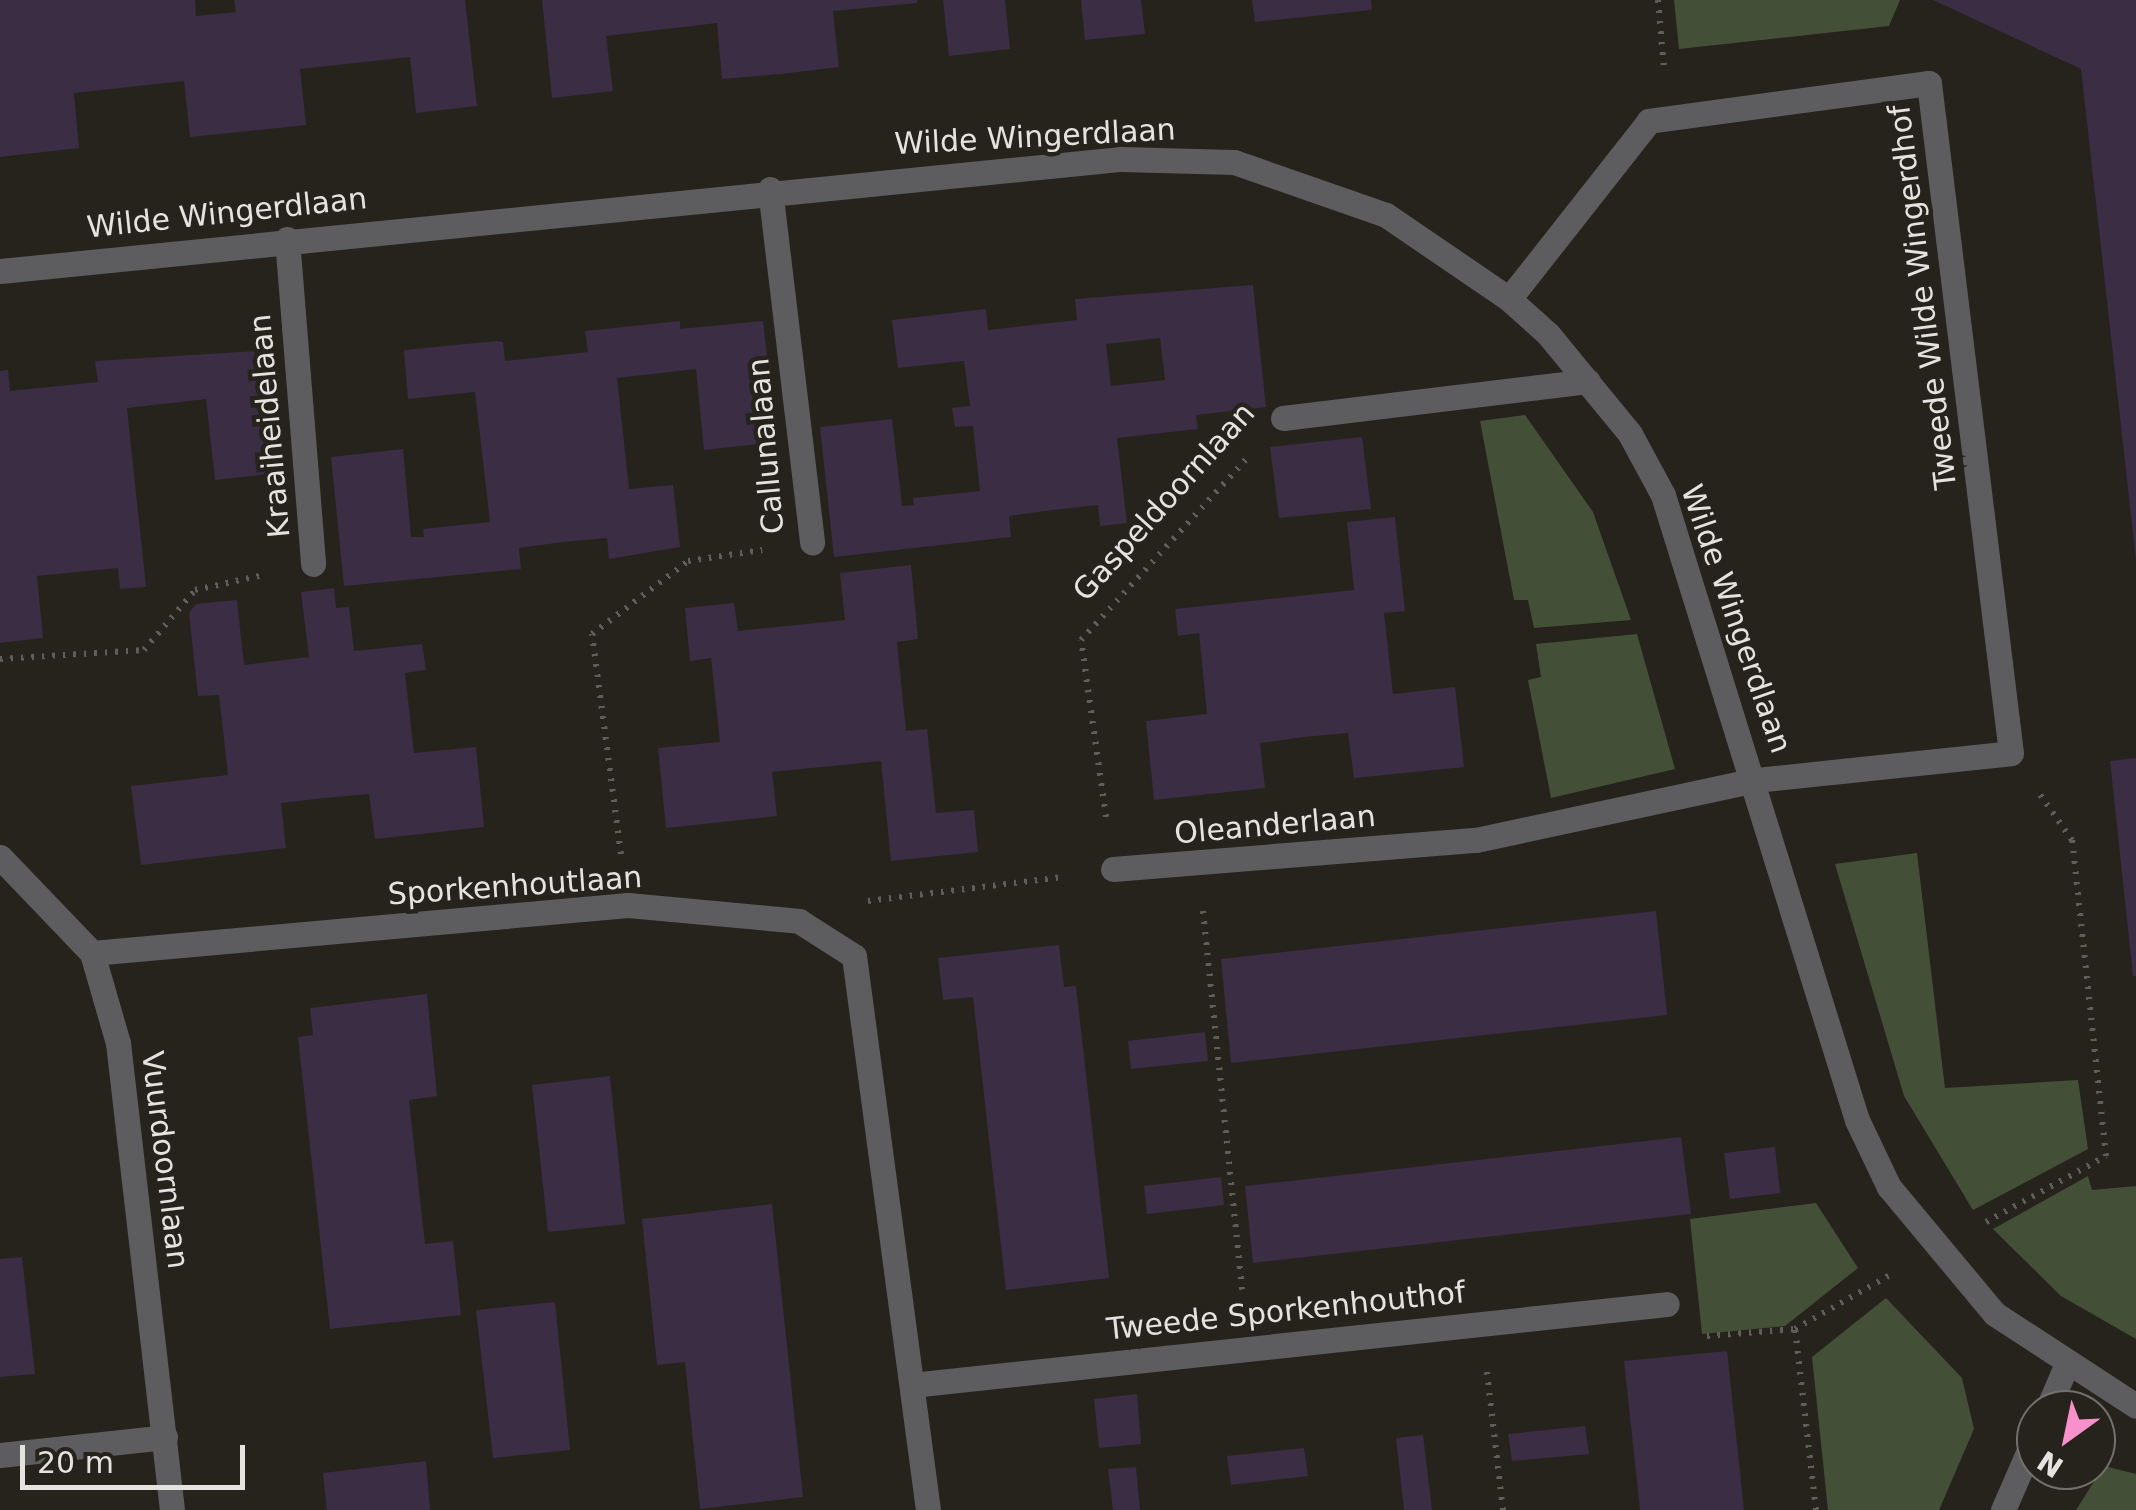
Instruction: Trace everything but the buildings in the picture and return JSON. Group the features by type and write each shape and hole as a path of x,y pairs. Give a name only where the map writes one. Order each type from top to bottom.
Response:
{"street":[{"name":"Tweede Wilde Wingerdhof","path":"1509,299 1634,135 1668,116 1929,84 2011,753"},
{"name":"Wilde Wingerdlaan","path":"0,271 770,189 1122,158 1234,162 1386,215 1509,299 1588,381 1630,434 1663,495 1756,780 1857,1120 1889,1187 1936,1250 1995,1314 2066,1366 2136,1406"},
{"name":"Callunalaan","path":"770,189 812,543"},
{"name":"Kraaiheidelaan","path":"287,239 313,564"},
{"name":"Gaspeldoornlaan","path":"1284,418 1588,381"},
{"path":"1756,780 2011,753"},
{"name":"Oleanderlaan","path":"1114,869 1476,840 1756,780"},
{"name":"Vuurdoornlaan","path":"0,857 92,953 118,1043 172,1510"},
{"name":"Sporkenhoutlaan","path":"92,953 628,906 799,922 854,956 928,1510"},
{"name":"Tweede Sporkenhouthof","path":"912,1385 1667,1304"},
{"path":"2056,1390 2066,1366"},
{"path":"0,1455 165,1437"},
{"path":"2002,1510 2016,1479"}],"path":[{"path":"1658,0 1668,116"},
{"name":"Gaspeldoornlaan","path":"1114,869 1082,640 1284,418"},
{"name":"Callunalaan","path":"628,906 592,634 688,561 812,543"},
{"name":"Kraaiheidelaan","path":"0,659 144,650 195,590 313,564"},
{"path":"1667,1304 1698,1337 1795,1329 2106,1156 2072,840 2011,753"},
{"path":"1198,865 1249,1347"},
{"path":"799,922 844,904 1114,869"},
{"path":"1482,1322 1503,1510"},
{"path":"1795,1329 1816,1510"}],"green space":[{"path":"1674,0 1900,0 1889,26 1679,49"},
{"path":"1525,415 1593,512 1631,620 1534,628 1528,600 1514,600 1480,421"},
{"path":"1637,634 1675,769 1551,798 1528,680 1541,677 1536,644"},
{"path":"1917,853 1945,1088 2078,1080 2088,1149 1973,1210 1904,1096 1835,864"},
{"path":"2088,1176 2092,1190 2136,1186 2136,1339 2061,1296 1993,1229"},
{"path":"1816,1203 1858,1268 1785,1326 1702,1334 1690,1219"},
{"path":"1886,1298 1962,1378 1974,1429 1939,1510 1828,1510 1812,1357"},
{"path":"2116,1469 2136,1474 2136,1510 2076,1510 2089,1490 2116,1490"}]}
